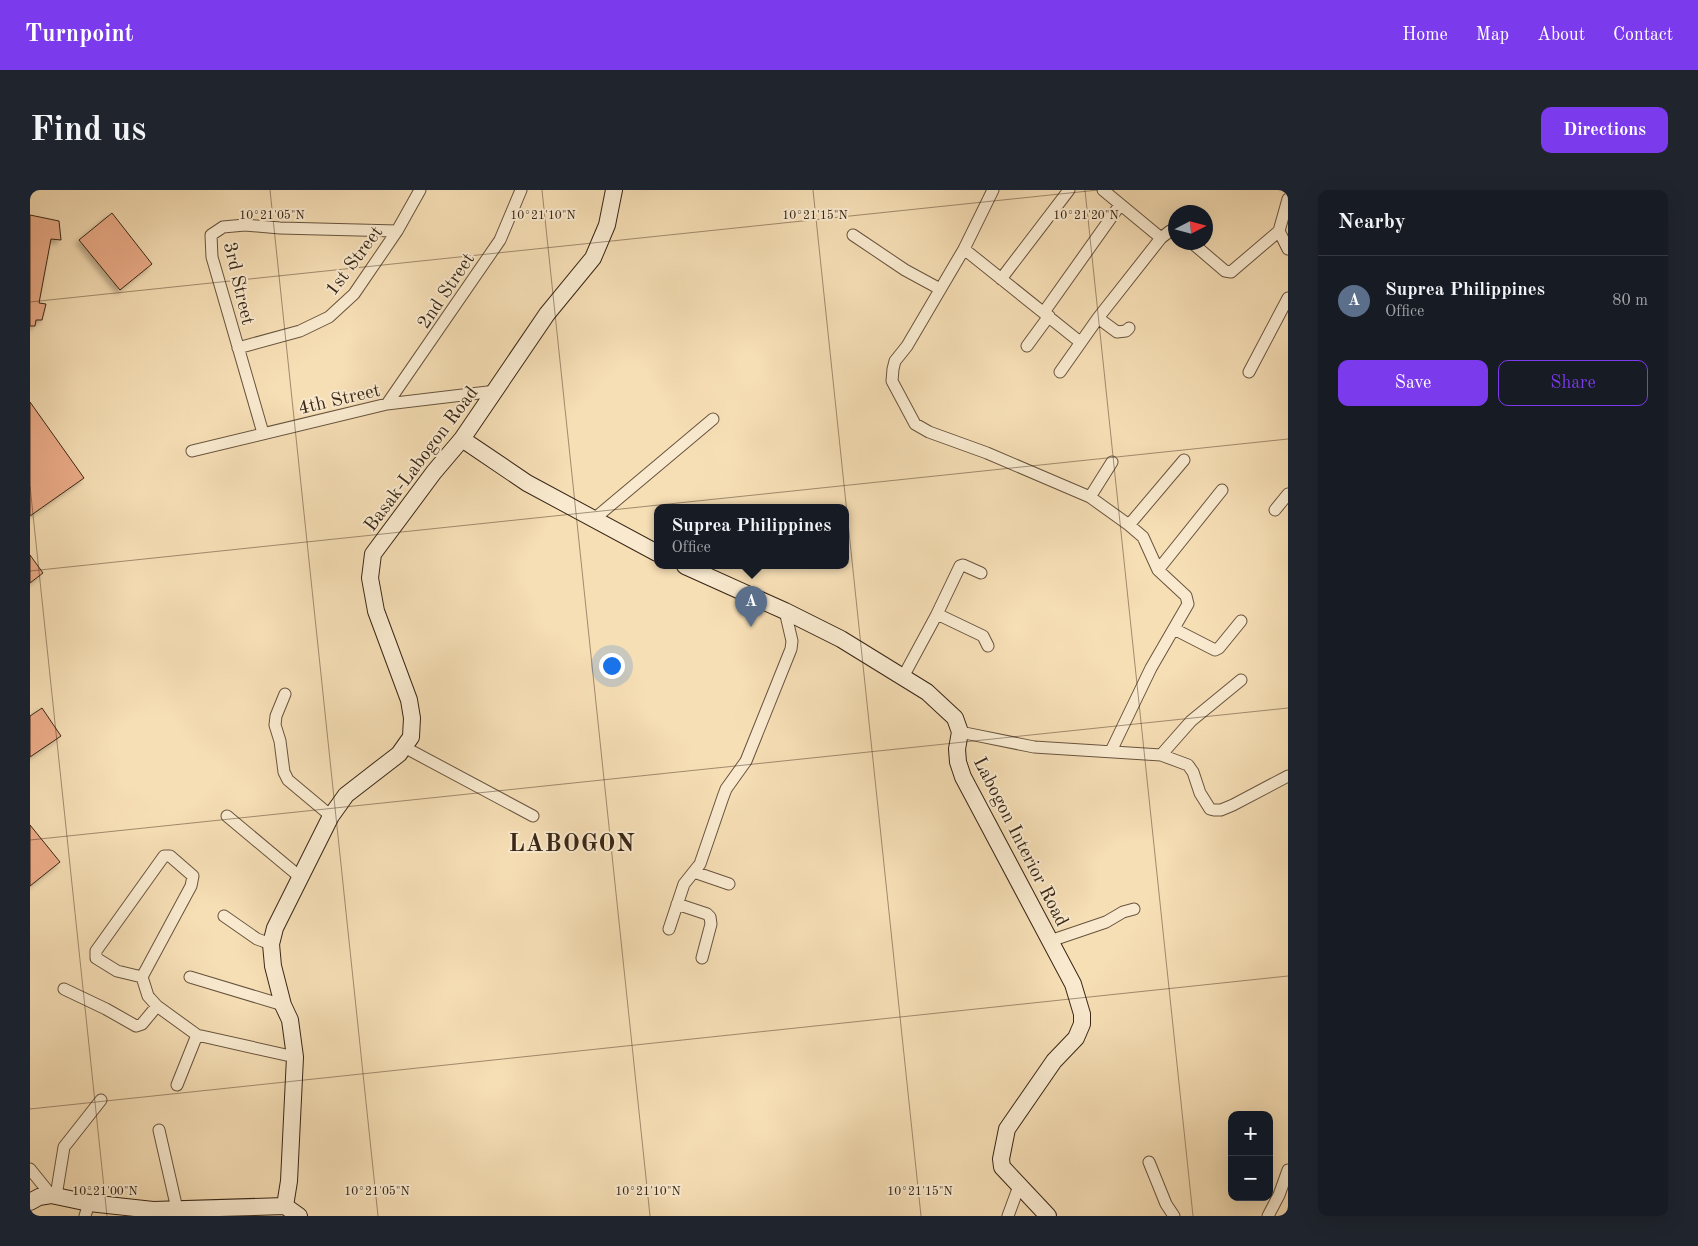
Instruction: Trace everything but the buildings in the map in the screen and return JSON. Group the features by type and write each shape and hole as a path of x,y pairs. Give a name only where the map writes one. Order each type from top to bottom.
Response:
{"street":[{"name":"1st Street","path":"238,348 300,331 329,317 354,294 397,231 420,190"},
{"name":"2nd Street","path":"387,404 500,240 521,190"},
{"name":"Basak-Labogon Road","path":"285,1206 289,1181 295,1057 290,1020 273,966 271,944 275,928 331,816 346,795 399,754 411,737 412,718 409,700 376,611 370,578 373,554 434,472 462,439 547,314 592,258 606,225 614,190"},
{"path":"993,190 964,248 907,346 895,361 892,369 892,381 915,424 929,432 987,453 1090,497 1129,525 1143,537 1158,570 1188,600 1188,604 1151,668 1111,751"},
{"path":"1001,279 1069,190"},
{"path":"1103,190 1161,238"},
{"path":"1201,250 1225,270 1231,272 1278,231 1288,199"},
{"path":"1027,346 1046,314 1120,205"},
{"name":"3rd Street","path":"263,434 212,257 211,235 223,227 246,224 280,228 397,231"},
{"path":"1278,231 1288,249"},
{"path":"1060,372 1098,318 1161,238 1168,233"},
{"path":"853,235 905,270 940,289"},
{"path":"964,248 1080,342"},
{"path":"1249,372 1288,298"},
{"path":"1098,318 1117,332 1126,331 1129,328"},
{"name":"4th Street","path":"192,452 387,404 496,391"},
{"path":"594,519 712,419"},
{"path":"462,439 527,483 654,551"},
{"path":"1129,525 1184,460"},
{"path":"1090,497 1112,462"},
{"path":"1158,570 1222,490"},
{"path":"1275,510 1288,494"},
{"path":"903,677 938,614 960,566 963,565 981,573"},
{"path":"692,569 785,611 841,639 927,692 955,718 960,732 1034,747 1161,755 1188,765 1193,772 1200,793 1210,809 1214,810 1221,810 1232,805 1288,776"},
{"path":"669,929 684,884 700,864 722,797 746,761 791,649 792,641 785,611"},
{"path":"938,614 983,636 988,646"},
{"path":"1174,629 1215,650 1219,648 1241,621"},
{"path":"1161,755 1191,721 1241,680"},
{"path":"285,694 276,716 275,725 280,741 284,772 288,780 331,816"},
{"name":"Labogon Interior Road","path":"960,732 957,749 958,762 963,777 1073,984 1082,1014 1082,1024 1076,1038 1054,1061 1007,1129 1001,1159 1002,1167 1048,1216"},
{"path":"404,747 533,816"},
{"path":"227,816 300,876"},
{"path":"142,977 117,971 96,958 96,951 101,941 164,856 170,856 193,876 191,886 142,977 148,996 157,1006 197,1036 295,1057"},
{"path":"694,872 729,884"},
{"path":"677,904 707,914 710,917 711,924 702,958"},
{"path":"1050,941 1106,922 1123,912 1134,909"},
{"path":"224,916 257,940 271,944"},
{"path":"190,977 284,1005"},
{"path":"64,989 136,1026 142,1024 157,1006"},
{"path":"177,1085 197,1036"},
{"path":"54,1196 64,1147 101,1100"},
{"path":"160,1130 177,1209"},
{"path":"1149,1162 1166,1204 1174,1216"},
{"path":"30,1169 54,1196"},
{"path":"1268,1216 1279,1195 1288,1170"},
{"path":"1008,1216 1019,1186"},
{"path":"30,1202 39,1197 54,1196 95,1210 285,1206 299,1216"}],"place":[{"name":"Suprea Philippines","path":"751,627"}],"district":[{"name":"LABOGON","path":"572,843"}]}
